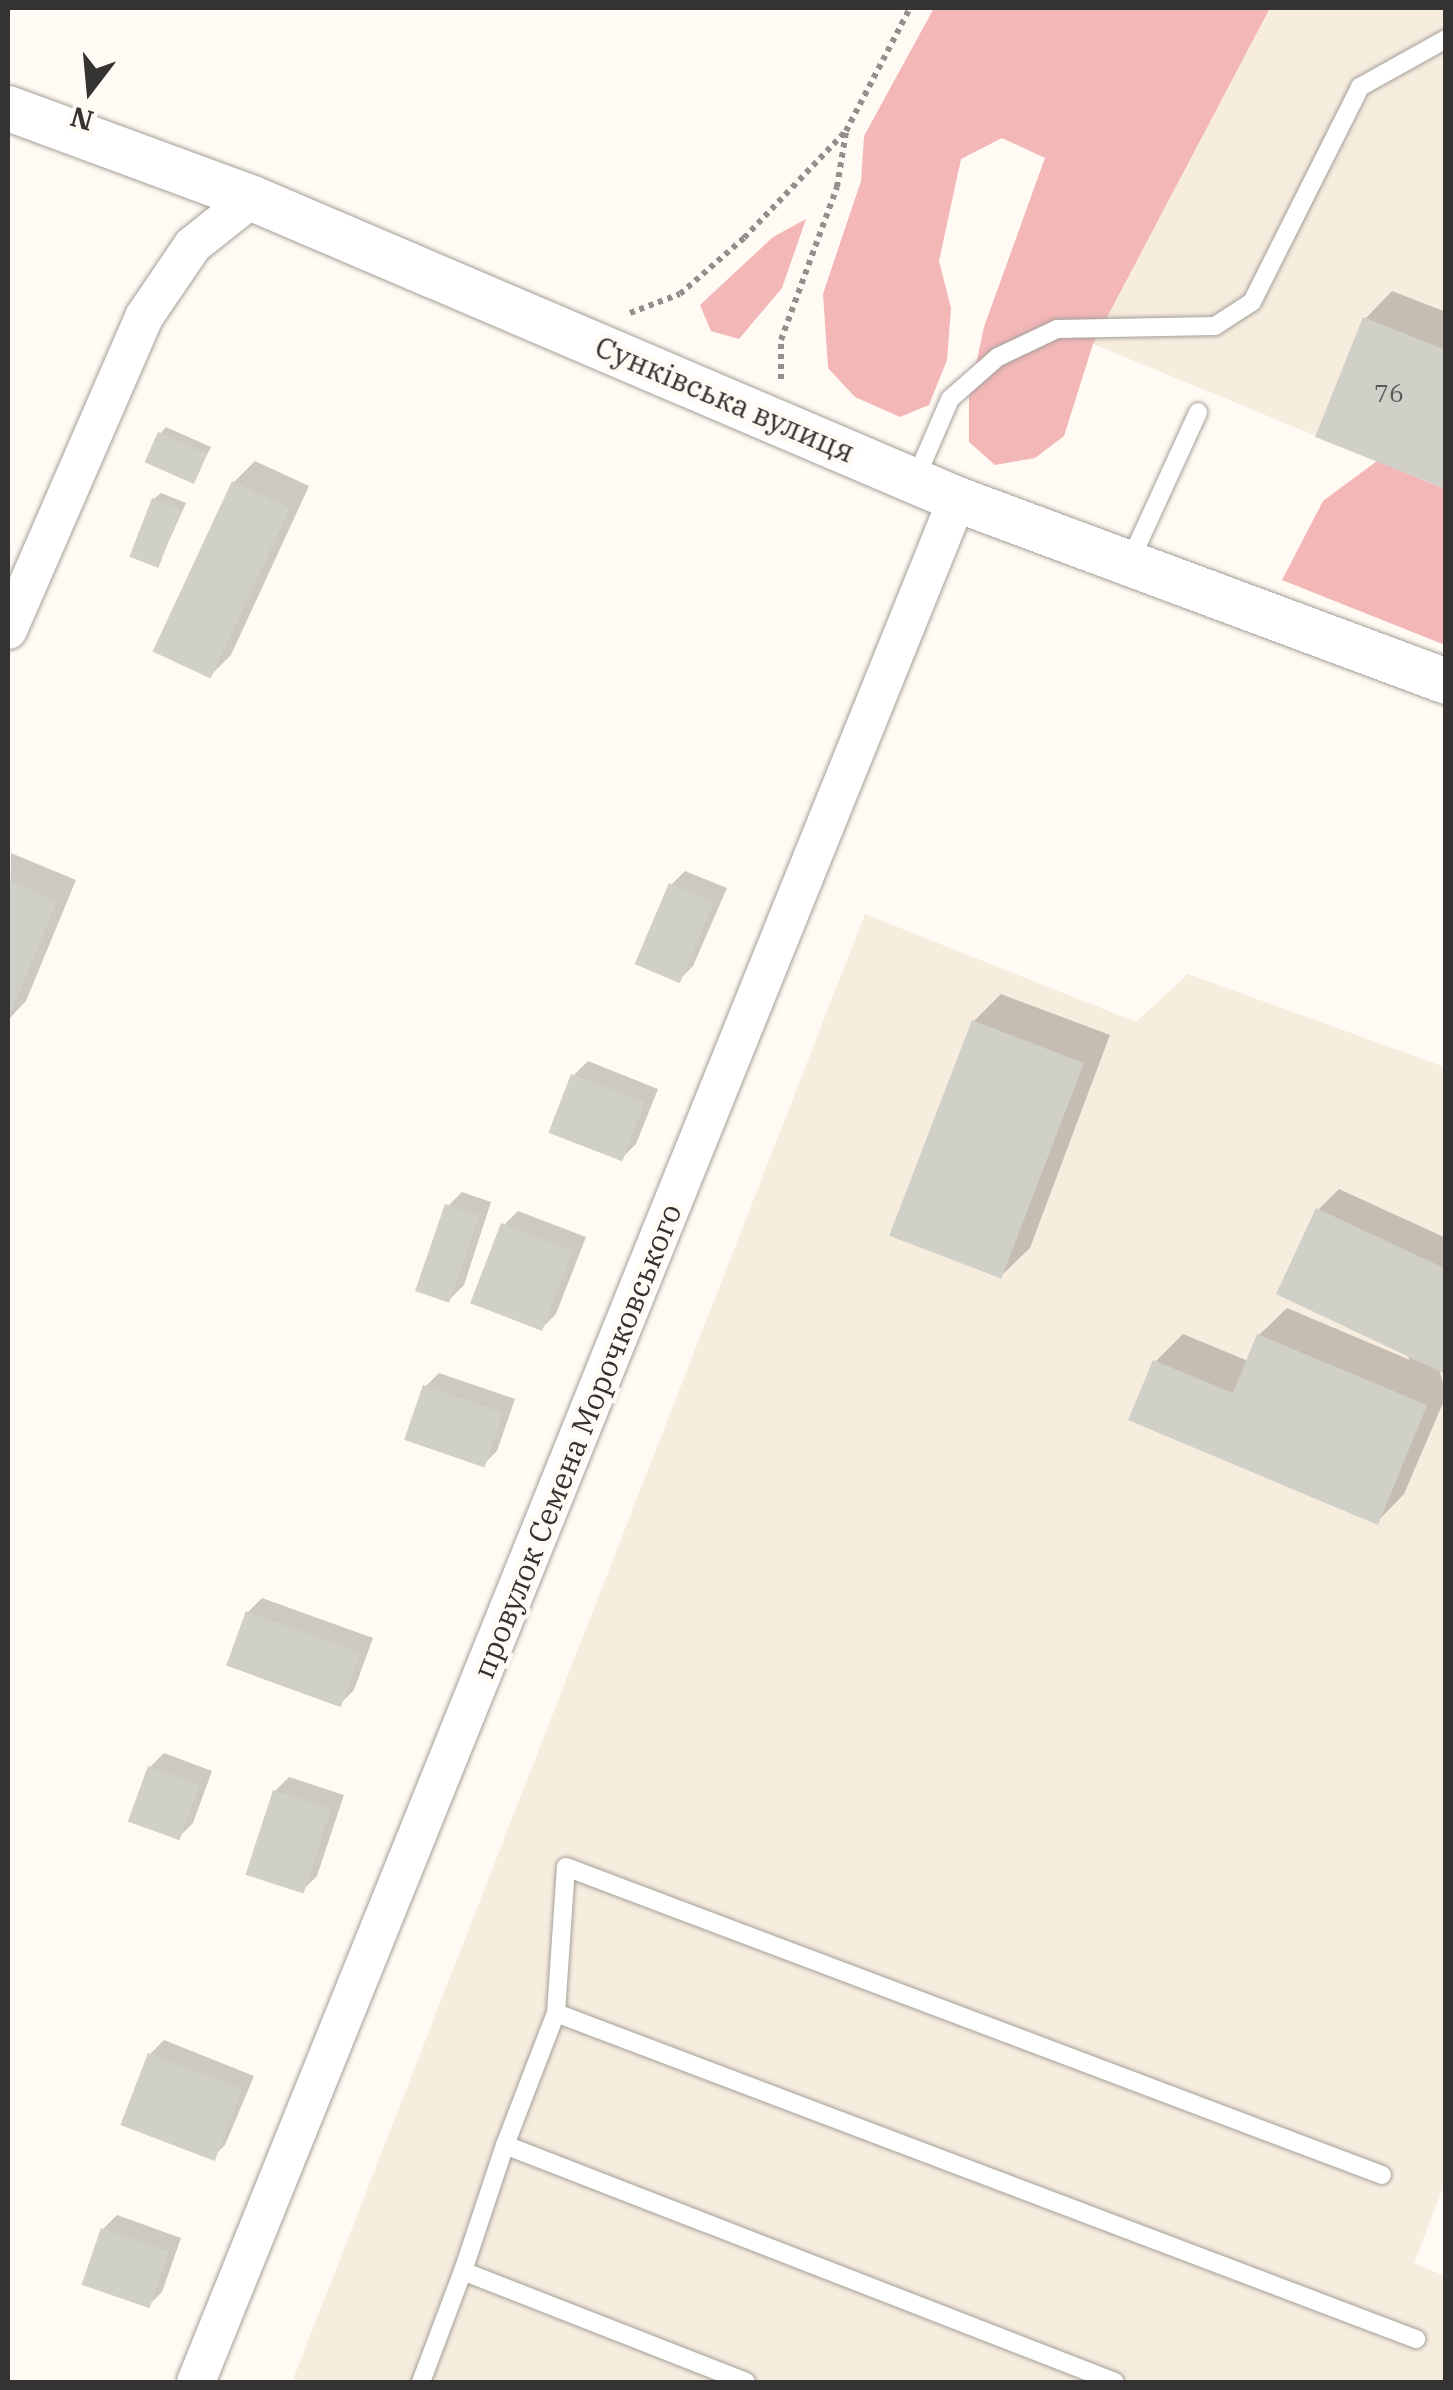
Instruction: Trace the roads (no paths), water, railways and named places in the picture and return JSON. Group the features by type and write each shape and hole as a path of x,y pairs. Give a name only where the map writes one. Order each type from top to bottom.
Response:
{"street":[{"name":"Сунківська вулиця","path":"8,108 252,198 957,500 1446,681"},
{"path":"8,630 144,317 193,245 252,198"},
{"name":"провулок Семена Морочковського","path":"196,2382 957,500"}],"lane":[{"path":"915,481 950,399 998,357 1057,329 1215,326 1252,302 1360,86 1446,39"},
{"path":"1129,563 1198,412"},
{"path":"421,2382 556,2014 566,1867 1382,2175"},
{"path":"556,2014 1416,2339"},
{"path":"505,2145 1115,2382"},
{"path":"463,2271 746,2382"}]}
